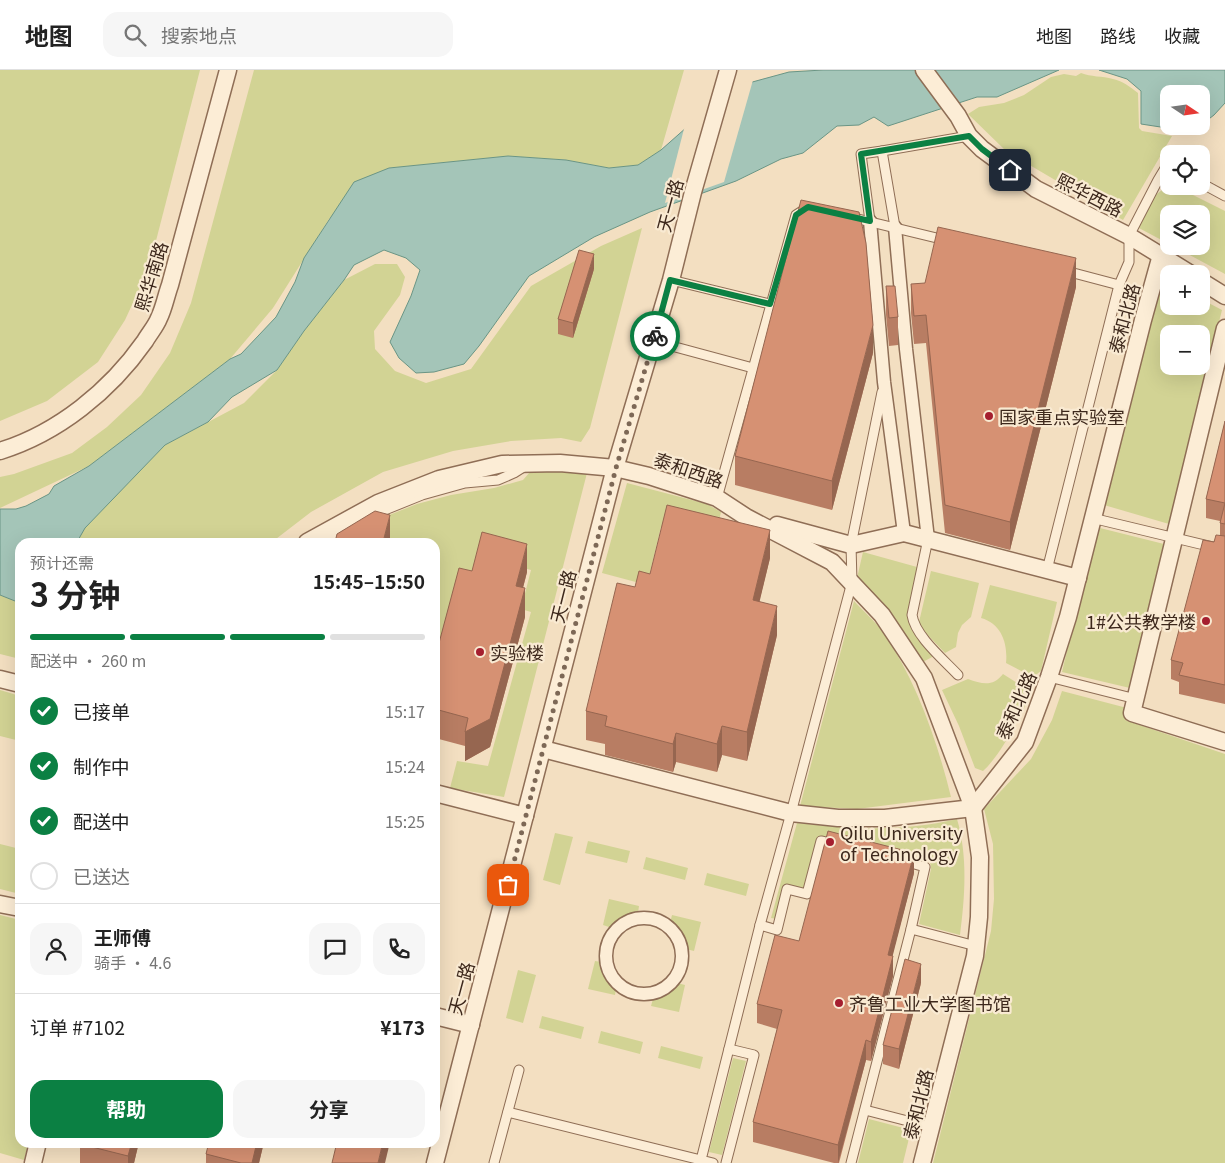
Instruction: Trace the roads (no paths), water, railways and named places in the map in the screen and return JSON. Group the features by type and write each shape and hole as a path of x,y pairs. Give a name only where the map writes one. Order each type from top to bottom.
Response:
{"street":[{"name":"熙华南路","path":"0,451 22,444 61,422 87,404 110,383 136,353 159,320 228,70"},
{"name":"天一路","path":"440,1147 616,468 728,70"},
{"name":"熙华西路","path":"924,70 958,116 969,136 982,149 1036,189 1129,236 1160,254"},
{"path":"870,221 884,382 904,533"},
{"path":"895,227 906,349 928,539"},
{"name":"熙华西路","path":"1161,255 1176,265"},
{"name":"泰和北路","path":"922,1163 975,956 980,857 973,808 1025,742 1050,677 1068,617 1161,255"},
{"path":"1210,287 1225,296"},
{"path":"1225,328 1132,713 1225,742"},
{"name":"泰和西路","path":"314,538 378,503 439,479 502,464 560,463 616,468 649,476 717,498 746,517 832,562 882,615 924,678 973,808"},
{"path":"746,517 851,545 904,533 1078,578"},
{"path":"0,678 15,682"},
{"path":"543,749 791,813 838,818 885,818 973,808"},
{"path":"440,794 526,816"},
{"path":"0,904 15,907"},
{"path":"642,917 654,918 674,932 680,942 681,966 672,981 658,992 634,993 623,988 614,980 608,969 607,945 612,934 620,926 642,917"},
{"path":"440,1017 471,1025"},
{"path":"32,1163 36,1148"},
{"name":"天一路","path":"436,1163 440,1148"}],"lane":[{"path":"870,221 861,154 969,136"},
{"path":"882,151 895,227"},
{"path":"1047,570 1119,285 1129,262 1129,236 1160,177"},
{"path":"1210,188 1225,196"},
{"path":"717,498 796,215 808,207 817,209"},
{"path":"843,215 951,241"},
{"path":"1054,268 1119,285"},
{"path":"670,280 770,304"},
{"path":"653,341 753,368"},
{"path":"701,1161 760,925 852,582 851,545 884,382"},
{"path":"331,538 352,525 400,503 465,483 498,480 529,464"},
{"path":"1092,518 1225,550"},
{"path":"346,538 354,533"},
{"path":"928,539 912,615 913,620 918,630 958,675"},
{"path":"1050,677 1136,699"},
{"path":"760,925 777,930 787,889 807,894 821,841 840,846"},
{"path":"851,1163 911,929 924,867 896,860"},
{"path":"911,929 976,946"},
{"path":"726,1163 754,1055 729,1049"},
{"path":"494,1163 519,1070"},
{"path":"865,1110 931,1128"},
{"path":"508,1112 713,1163"}],"place":[{"name":"国家重点实验室","path":"989,416"},
{"name":"1#公共教学楼","path":"1206,621"},
{"name":"实验楼","path":"480,652"},
{"name":"Qilu University of Technology","path":"830,842"},
{"name":"齐鲁工业大学图书馆","path":"839,1003"}]}
